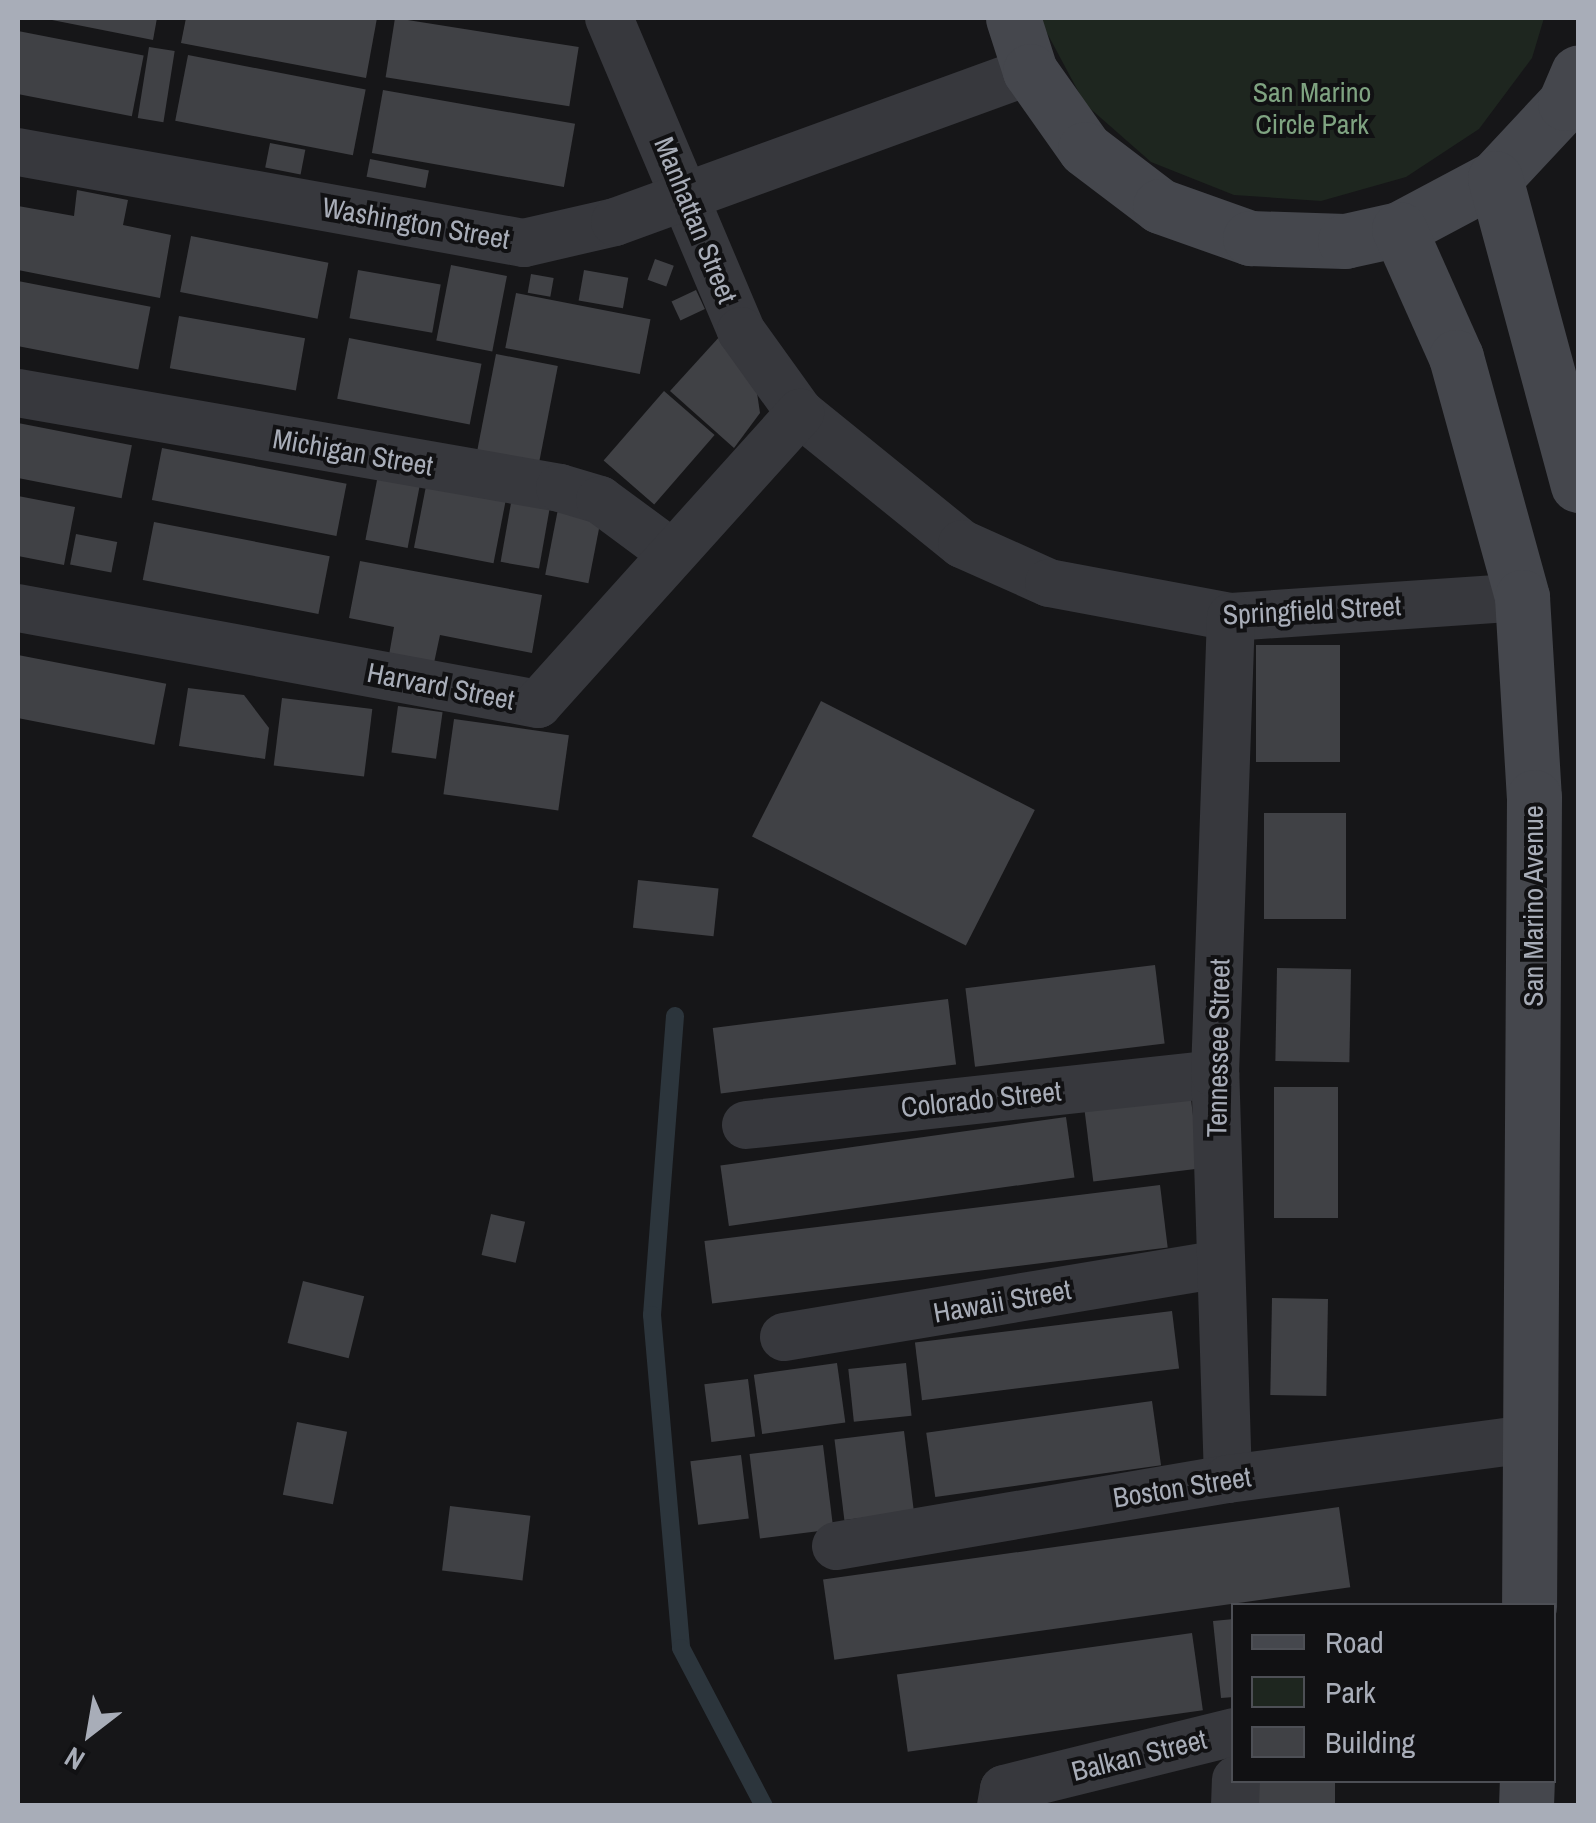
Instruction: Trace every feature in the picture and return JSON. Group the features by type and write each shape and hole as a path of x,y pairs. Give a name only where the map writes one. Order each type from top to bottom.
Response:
{"main road":[{"path":"1013,18 1030,70 1085,149 1160,206 1250,238 1345,241 1399,228 1495,178 1565,102 1578,73"},
{"path":"1495,178 1578,486"},
{"name":"San Marino Avenue","path":"1399,228 1456,358 1522,597 1534,797 1529,1603"}],"street":[{"name":"Manhattan Street","path":"609,18 688,194 741,331 800,413"},
{"name":"Washington Street","path":"18,152 524,243 615,222 1030,70"},
{"name":"Michigan Street","path":"18,393 560,488 600,500 672,553"},
{"name":"Harvard Street","path":"18,608 538,704 800,413"},
{"name":"Springfield Street","path":"800,413 962,544 1049,584 1231,618 1522,597"},
{"name":"Tennessee Street","path":"1228,1479 1215,1074 1231,618"},
{"name":"Colorado Street","path":"746,1125 1215,1074"},
{"name":"Hawaii Street","path":"784,1338 1220,1264"},
{"name":"Boston Street","path":"836,1546 1228,1479 1529,1439"},
{"name":"Balkan Street","path":"1001,1806 1004,1788 1231,1733"}],"green space":[{"name":"San Marino Circle Park","path":"1039,18 1544,18 1532,58 1479,129 1406,177 1321,201 1234,195 1151,162 1085,104"}],"building":[{"path":"42,18 157,18 153,40"},
{"path":"186,18 377,18 366,78 181,43"},
{"path":"395,18 579,47 569,106 386,77"},
{"path":"18,31 144,55 132,116 18,94"},
{"path":"149,47 175,51 163,122 138,118"},
{"path":"188,55 366,90 353,155 175,121"},
{"path":"383,90 575,124 564,187 372,153"},
{"path":"270,143 305,150 301,174 265,168"},
{"path":"370,159 429,170 425,188 367,177"},
{"path":"77,190 128,200 123,225 171,235 160,298 18,270 18,206 74,216"},
{"path":"191,236 328,263 318,319 180,292"},
{"path":"655,259 674,266 666,287 647,280"},
{"path":"451,265 507,276 492,351 436,341"},
{"path":"358,270 441,285 432,333 349,318"},
{"path":"584,270 628,278 623,308 579,301"},
{"path":"531,274 554,278 550,297 528,293"},
{"path":"18,281 151,307 138,370 18,346"},
{"path":"696,290 705,309 680,320 672,301"},
{"path":"516,293 650,319 640,374 505,348"},
{"path":"179,316 305,338 296,390 170,368"},
{"path":"721,335 752,359 760,413 734,448 670,391"},
{"path":"349,338 482,364 470,425 337,399"},
{"path":"496,354 558,366 539,462 477,450"},
{"path":"664,391 715,435 654,504 604,460"},
{"path":"18,423 132,445 122,498 18,478"},
{"path":"162,448 347,484 336,536 152,500"},
{"path":"378,475 420,483 408,548 365,540"},
{"path":"426,486 506,501 493,563 414,548"},
{"path":"514,486 552,493 539,569 501,562"},
{"path":"18,496 75,507 64,565 18,556"},
{"path":"558,509 601,517 588,583 545,575"},
{"path":"154,522 330,556 318,614 143,580"},
{"path":"76,534 117,542 111,572 70,564"},
{"path":"360,561 542,595 532,653 440,635 434,663 389,655 394,627 349,618"},
{"path":"1256,645 1340,645 1340,762 1256,762"},
{"path":"18,655 166,684 154,745 18,718"},
{"path":"188,688 244,695 269,728 265,759 179,746"},
{"path":"282,698 372,709 364,777 274,765"},
{"path":"821,701 1035,810 966,945 752,836"},
{"path":"398,706 443,712 436,759 391,753"},
{"path":"454,719 569,735 558,810 443,794"},
{"path":"1264,813 1346,813 1346,919 1264,919"},
{"path":"638,880 719,888 714,936 633,928"},
{"path":"1155,965 1165,1043 975,1067 965,988"},
{"path":"1277,968 1351,969 1349,1062 1275,1061"},
{"path":"948,999 956,1065 721,1093 713,1028"},
{"path":"1274,1087 1338,1087 1338,1218 1274,1218"},
{"path":"1190,1091 1200,1168 1093,1181 1084,1104"},
{"path":"1066,1117 1074,1177 729,1226 720,1166"},
{"path":"1160,1185 1168,1248 712,1303 704,1241"},
{"path":"491,1214 525,1222 516,1263 482,1255"},
{"path":"303,1281 364,1296 349,1358 288,1343"},
{"path":"1272,1298 1328,1299 1326,1396 1270,1395"},
{"path":"1172,1311 1179,1369 922,1400 915,1343"},
{"path":"837,1363 845,1422 762,1434 754,1375"},
{"path":"906,1363 912,1416 854,1422 848,1369"},
{"path":"748,1379 755,1437 711,1442 704,1384"},
{"path":"1152,1401 1161,1465 935,1497 926,1433"},
{"path":"297,1422 347,1432 333,1504 283,1495"},
{"path":"904,1431 914,1511 844,1520 835,1440"},
{"path":"823,1445 833,1529 760,1538 750,1454"},
{"path":"741,1455 749,1519 698,1525 690,1461"},
{"path":"450,1506 530,1516 522,1580 442,1571"},
{"path":"1339,1507 1350,1587 834,1660 823,1580"},
{"path":"1231,1619 1231,1697 1221,1698 1213,1621"},
{"path":"1192,1633 1203,1710 908,1752 897,1674"},
{"path":"1255,1783 1335,1783 1335,1806 1255,1806"}],"waterway":[{"path":"675,1016 652,1315 681,1648 764,1806"}]}
